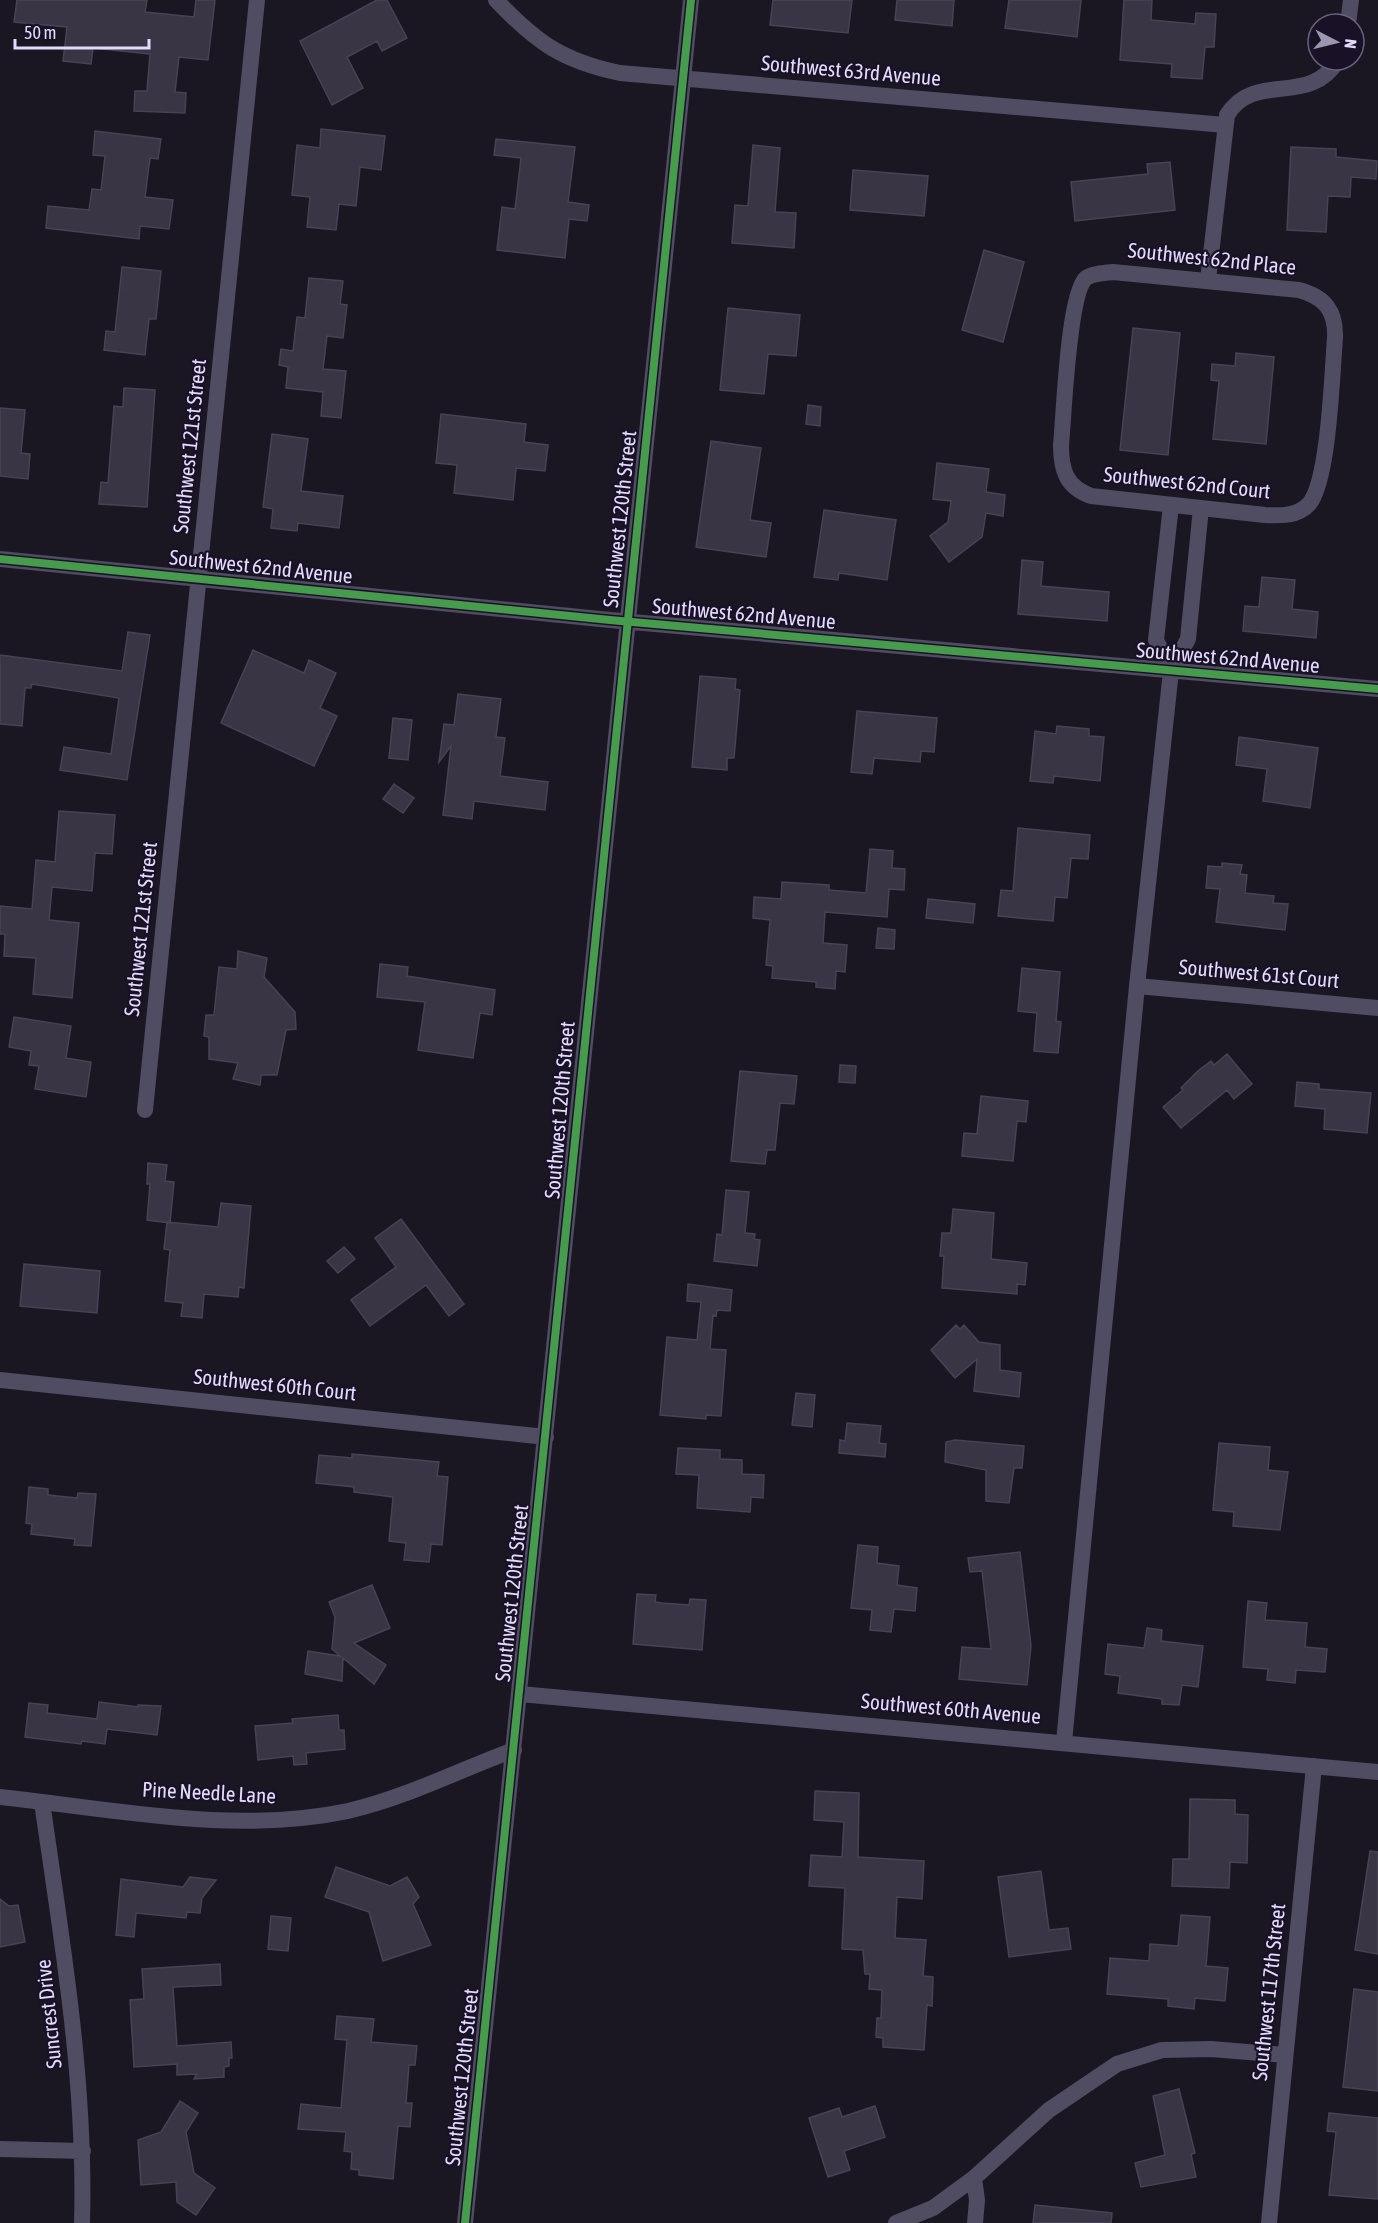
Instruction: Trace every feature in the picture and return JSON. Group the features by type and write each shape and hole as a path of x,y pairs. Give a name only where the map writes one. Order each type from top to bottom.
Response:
{"street":[{"name":"Southwest 121st Street","path":"145,1110 257,0"},
{"name":"Southwest 63rd Avenue","path":"496,0 532,35 562,56 620,73 1225,125"},
{"name":"Southwest 120th Street","path":"465,2223 691,0"},
{"path":"1208,280 1227,115 1242,97 1256,92 1311,85 1321,80 1328,72"},
{"name":"Southwest 62nd Place","path":"1066,478 1062,467 1061,446 1073,318 1079,290 1085,279 1113,272 1299,290 1322,299 1330,307 1334,318 1335,339 1321,477 1308,505"},
{"name":"Southwest 62nd Court","path":"1066,478 1080,492 1091,496 1171,505 1281,516 1293,514 1308,505"},
{"path":"1171,505 1156,640 1171,671"},
{"path":"1064,1742 1137,986 1171,671 1188,639 1201,508"},
{"name":"Southwest 62nd Avenue","path":"0,559 627,621 1378,690"},
{"name":"Southwest 61st Court","path":"1137,986 1378,1008"},
{"name":"Southwest 60th Court","path":"0,1380 546,1437"},
{"name":"Southwest 60th Avenue","path":"520,1694 1064,1742 1378,1773"},
{"name":"Pine Needle Lane","path":"0,1797 203,1820 305,1818 371,1805 514,1750"},
{"name":"Southwest 117th Street","path":"1269,2223 1314,1766"},
{"name":"Suncrest Drive","path":"42,1802 71,1998 82,2151 82,2223"},
{"path":"896,2223 933,2208 974,2178 1049,2110 1117,2064 1140,2055 1173,2049 1285,2055"},
{"path":"0,2149 82,2151"},
{"path":"974,2178 977,2200 975,2223"}],"building":[{"path":"17,0 147,0 145,12 194,17 196,0 215,0 208,60 179,57 175,92 186,93 185,113 134,111 135,91 147,91 150,54 93,48 91,64 63,61 67,27 14,22"},
{"path":"377,0 387,0 407,38 382,51 377,41 347,57 363,88 332,105 300,41"},
{"path":"773,0 852,0 848,33 770,25"},
{"path":"897,0 954,0 952,26 895,20"},
{"path":"1009,0 1081,0 1077,37 1005,28"},
{"path":"1124,0 1152,0 1151,20 1195,24 1196,13 1216,14 1214,47 1205,47 1202,79 1171,77 1172,64 1120,60"},
{"path":"321,129 385,136 381,170 360,167 356,206 339,204 336,230 307,227 310,197 292,195 297,145 320,148"},
{"path":"95,131 161,139 158,159 150,158 145,197 173,200 169,229 140,226 139,239 46,228 48,206 89,210 92,189 101,190 105,156 93,155"},
{"path":"496,139 575,147 568,202 589,205 587,221 569,219 565,258 497,250 502,207 515,209 521,158 494,155"},
{"path":"753,145 780,148 775,212 796,213 794,248 732,243 735,205 748,206"},
{"path":"1291,147 1336,149 1336,157 1377,161 1376,179 1351,177 1350,197 1328,196 1326,232 1287,230"},
{"path":"1170,162 1175,210 1075,221 1071,182 1148,174 1147,164"},
{"path":"853,170 928,176 924,216 850,210"},
{"path":"984,250 1024,262 1003,342 962,330"},
{"path":"122,267 161,271 156,319 149,319 145,355 104,350 106,331 115,332"},
{"path":"309,278 343,281 340,304 347,305 343,338 327,336 323,369 346,371 341,418 321,416 323,392 286,388 288,367 279,365 281,349 293,351 297,317 305,318"},
{"path":"728,308 800,315 796,356 768,354 764,394 720,390"},
{"path":"1133,328 1180,333 1168,455 1120,450"},
{"path":"1236,353 1274,357 1266,444 1213,439 1219,381 1211,380 1212,364 1235,366"},
{"path":"124,388 155,390 147,507 99,504 101,482 108,483 114,406 123,407"},
{"path":"808,405 821,407 820,426 806,424"},
{"path":"0,408 25,410 21,453 30,454 28,479 0,476"},
{"path":"441,414 526,424 524,442 548,445 545,471 516,468 513,500 454,493 457,465 436,463"},
{"path":"272,434 308,439 301,491 343,496 339,528 298,523 297,531 271,528 273,509 263,507"},
{"path":"711,441 761,448 750,520 771,523 766,557 696,547"},
{"path":"937,463 989,469 986,492 1005,495 1003,516 986,513 982,537 949,562 930,536 948,522 951,501 933,499"},
{"path":"824,510 896,520 887,580 839,573 838,580 814,577"},
{"path":"1022,560 1043,562 1041,586 1109,592 1107,621 1018,614"},
{"path":"1262,577 1295,580 1292,609 1318,612 1316,638 1243,631 1245,606 1259,607"},
{"path":"128,632 150,635 127,780 60,770 64,747 111,754 119,698 32,684 31,688 25,688 22,726 0,724 0,655 122,671"},
{"path":"253,650 304,673 309,660 336,673 320,708 337,716 314,766 221,723"},
{"path":"700,676 736,679 735,689 740,690 734,758 727,758 727,770 692,767"},
{"path":"458,694 501,699 496,737 505,738 500,776 548,782 545,810 474,801 472,819 443,815 451,746 439,762 444,724 454,725"},
{"path":"857,711 937,718 934,752 921,751 920,762 874,758 872,774 851,772"},
{"path":"393,718 412,720 408,760 389,758"},
{"path":"1057,726 1089,729 1089,736 1104,737 1100,781 1054,776 1053,783 1030,781 1035,731 1056,734"},
{"path":"1239,737 1318,748 1310,808 1263,801 1267,769 1236,765"},
{"path":"394,784 414,798 403,813 383,799"},
{"path":"59,811 115,815 112,854 95,853 92,891 52,887 49,920 79,923 72,998 33,994 36,958 4,956 5,934 0,934 0,906 32,909 36,860 55,862"},
{"path":"1018,828 1090,835 1088,859 1071,858 1067,898 1055,897 1053,921 998,916 1001,890 1013,891"},
{"path":"870,849 893,851 892,868 905,869 904,890 889,889 887,917 825,912 823,943 847,945 845,972 836,971 835,989 816,987 816,982 772,978 773,966 766,965 770,920 753,918 754,897 781,899 782,882 829,885 829,890 866,893"},
{"path":"1222,863 1242,865 1240,874 1247,875 1245,893 1274,896 1273,903 1288,904 1285,930 1216,922 1220,889 1206,888 1208,866 1222,867"},
{"path":"928,899 975,904 973,923 926,918"},
{"path":"878,928 895,930 894,949 876,948"},
{"path":"238,951 267,958 264,977 295,1012 296,1029 286,1030 277,1075 261,1075 260,1085 233,1079 238,1063 209,1059 209,1037 204,1036 206,1015 214,1015 219,967 237,969"},
{"path":"380,964 408,967 407,976 495,990 492,1015 480,1013 473,1058 418,1050 425,1002 377,997"},
{"path":"1022,968 1060,972 1056,1021 1061,1022 1058,1053 1034,1051 1037,1013 1018,1011"},
{"path":"14,1017 71,1026 66,1058 91,1062 86,1097 35,1089 39,1066 29,1065 31,1051 9,1047"},
{"path":"1227,1054 1252,1084 1234,1099 1227,1090 1181,1128 1163,1107 1183,1090 1181,1088 1199,1070 1211,1061 1214,1065"},
{"path":"840,1065 856,1066 855,1083 839,1082"},
{"path":"740,1071 797,1076 794,1104 780,1103 775,1150 767,1150 765,1164 731,1161"},
{"path":"1297,1082 1319,1084 1319,1089 1371,1093 1367,1133 1324,1129 1325,1109 1295,1106"},
{"path":"981,1096 1028,1101 1026,1122 1017,1121 1013,1161 962,1156 964,1133 977,1134"},
{"path":"148,1163 167,1165 165,1181 174,1182 170,1223 147,1220 150,1184 147,1184"},
{"path":"726,1190 749,1192 745,1233 755,1234 754,1239 760,1240 757,1266 714,1261 717,1234 722,1235"},
{"path":"221,1203 251,1206 244,1288 239,1287 238,1297 204,1294 202,1318 181,1316 183,1303 165,1301 170,1250 164,1249 167,1222 218,1227"},
{"path":"953,1209 994,1213 991,1259 1027,1263 1025,1285 1017,1284 1017,1294 942,1288 944,1256 940,1256 942,1233 951,1233"},
{"path":"401,1219 464,1304 449,1316 426,1285 370,1326 351,1300 396,1267 375,1238"},
{"path":"344,1247 355,1259 338,1273 327,1261"},
{"path":"24,1264 100,1271 97,1313 20,1306"},
{"path":"688,1284 732,1290 730,1311 717,1310 716,1316 713,1315 710,1349 726,1350 721,1416 706,1415 706,1419 660,1415 667,1337 697,1340 701,1302 687,1301"},
{"path":"956,1325 960,1329 964,1325 979,1342 1000,1345 1000,1370 1021,1373 1019,1397 974,1391 977,1359 955,1378 931,1350"},
{"path":"796,1393 815,1395 812,1427 792,1425"},
{"path":"847,1423 881,1426 879,1443 886,1444 885,1457 839,1453 840,1440 845,1441"},
{"path":"955,1440 1024,1446 1022,1468 1014,1468 1009,1503 986,1501 986,1470 945,1462 946,1442"},
{"path":"1219,1443 1270,1447 1268,1470 1288,1472 1280,1530 1233,1526 1234,1512 1213,1510"},
{"path":"678,1448 720,1450 720,1459 742,1460 742,1474 764,1475 763,1498 751,1497 750,1512 697,1508 699,1475 676,1474"},
{"path":"352,1454 439,1462 437,1476 448,1477 442,1545 431,1544 429,1562 404,1560 406,1543 389,1541 393,1497 354,1492 354,1487 316,1483 319,1455 352,1458"},
{"path":"29,1487 48,1489 48,1495 77,1498 78,1493 96,1494 91,1546 74,1545 75,1539 31,1534 32,1524 26,1523"},
{"path":"858,1545 878,1547 877,1563 899,1566 897,1585 917,1588 915,1611 894,1609 891,1632 870,1630 872,1610 851,1608"},
{"path":"1020,1552 1031,1646 1027,1685 959,1679 962,1647 991,1649 982,1571 970,1572 968,1558"},
{"path":"372,1585 390,1628 354,1643 386,1665 374,1684 343,1658 342,1681 305,1674 308,1651 340,1656 332,1649 335,1617 329,1602"},
{"path":"637,1594 656,1595 655,1602 662,1603 689,1605 690,1599 706,1600 702,1650 633,1644"},
{"path":"1248,1601 1267,1603 1265,1620 1307,1623 1305,1647 1327,1649 1325,1672 1296,1670 1295,1683 1267,1680 1268,1669 1243,1667"},
{"path":"1147,1628 1162,1630 1161,1641 1203,1646 1198,1687 1182,1685 1179,1705 1162,1704 1162,1699 1118,1693 1120,1676 1105,1674 1108,1644 1144,1648"},
{"path":"99,1702 138,1707 138,1705 161,1706 157,1735 107,1729 105,1744 82,1741 81,1744 25,1737 29,1703 48,1705 47,1713 97,1719"},
{"path":"338,1715 339,1730 344,1730 345,1749 306,1753 307,1764 294,1765 293,1756 258,1760 255,1726 293,1723 292,1719"},
{"path":"815,1791 859,1793 858,1857 924,1861 922,1899 897,1897 895,1938 926,1940 923,1976 933,1977 932,2006 927,2005 924,2050 883,2047 883,2038 876,2037 877,2018 881,2018 882,1990 869,1989 870,1974 865,1974 863,1950 842,1949 845,1888 809,1886 811,1855 842,1857 844,1822 814,1820"},
{"path":"1190,1799 1235,1800 1235,1814 1248,1815 1247,1863 1230,1862 1229,1888 1172,1886 1173,1859 1189,1859"},
{"path":"1370,1851 1378,1852 1378,1954 1355,1950"},
{"path":"336,1867 390,1886 407,1877 419,1897 413,1904 431,1945 383,1961 369,1912 325,1897"},
{"path":"1041,1871 1049,1930 1068,1928 1071,1949 1009,1957 998,1877"},
{"path":"190,1877 216,1880 202,1898 200,1913 187,1912 186,1918 136,1913 134,1937 116,1935 121,1879 183,1887"},
{"path":"0,1899 9,1906 18,1905 25,1942 0,1947"},
{"path":"1181,1915 1210,1917 1206,1966 1228,1968 1225,2001 1195,1998 1194,2009 1168,2006 1168,1999 1107,1994 1110,1958 1149,1961 1150,1944 1178,1946"},
{"path":"271,1916 291,1918 288,1951 268,1949"},
{"path":"220,1964 221,1985 173,1987 177,2046 231,2042 232,2058 229,2058 229,2066 224,2067 224,2077 194,2079 197,2074 177,2075 177,2064 134,2067 130,2000 144,1999 142,1969"},
{"path":"1354,1989 1378,1992 1378,2091 1343,2087"},
{"path":"337,2016 374,2019 371,2042 417,2046 415,2065 409,2065 406,2103 412,2103 410,2127 398,2126 393,2179 359,2175 359,2170 351,2169 352,2152 344,2151 346,2132 298,2129 301,2104 341,2108 347,2040 335,2039"},
{"path":"1179,2089 1195,2153 1191,2154 1196,2177 1141,2187 1135,2163 1165,2155 1153,2096"},
{"path":"180,2101 198,2113 186,2132 194,2173 215,2188 196,2215 177,2202 176,2182 141,2185 138,2140 161,2132"},
{"path":"875,2106 885,2137 844,2151 850,2170 828,2177 809,2118 839,2108 842,2117"},
{"path":"1329,2113 1378,2118 1378,2199 1329,2195 1336,2132 1327,2131"},
{"path":"1035,2205 1112,2213 1111,2223 1033,2223"}],"cycle path":[{"path":"465,2223 691,0"},
{"path":"0,559 610,620 1378,689"}]}
